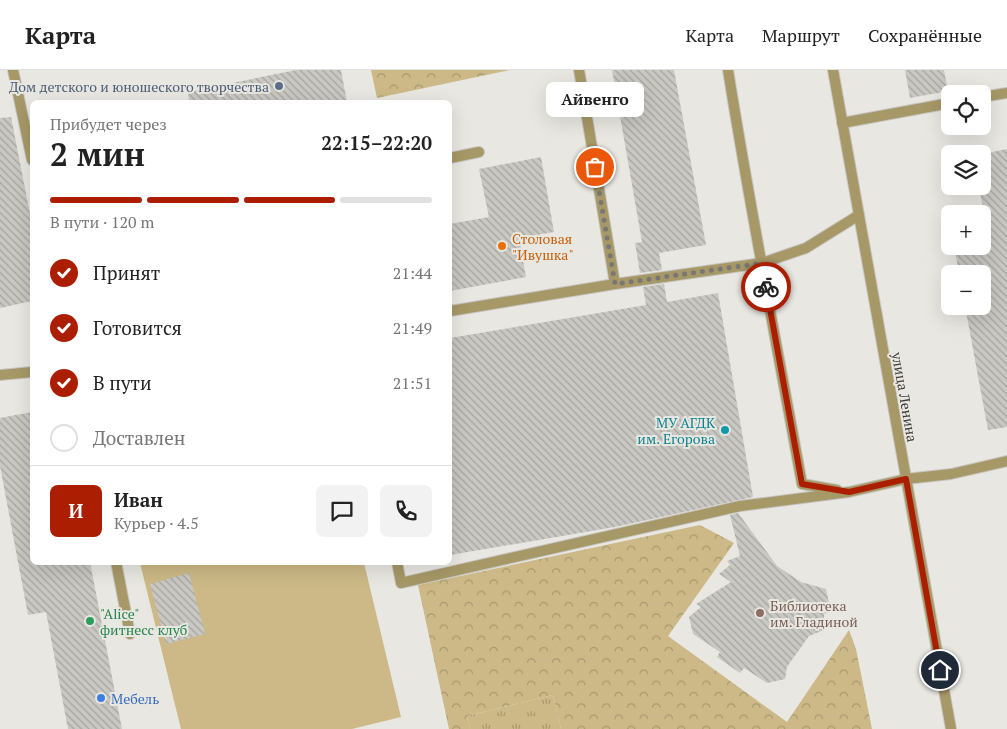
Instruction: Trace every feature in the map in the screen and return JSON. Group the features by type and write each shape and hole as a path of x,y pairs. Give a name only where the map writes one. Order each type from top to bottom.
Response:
{"street":[{"path":"13,70 30,151"},
{"path":"579,70 615,284"},
{"path":"728,70 750,210 762,263 802,484 849,492"},
{"name":"улица Ленина","path":"832,70 951,729"},
{"path":"991,96 1007,93"},
{"path":"842,123 941,106"},
{"path":"452,158 479,152"},
{"path":"452,311 615,284 762,263 806,248 859,215"},
{"path":"0,375 30,372"},
{"path":"398,565 401,583 740,506 849,492 906,479 951,474 1007,462"},
{"path":"117,565 130,634"}],"green space":[{"path":"371,70 510,70 377,98"},
{"path":"700,525 734,543 668,636 787,722 849,630 856,649 872,729 561,729 553,695 467,716 470,729 449,729 418,585"},
{"path":"140,565 364,565 401,717 352,729 181,729"},
{"path":"553,695 561,729 470,729 467,716"}],"building":[{"name":"Дом детского и юношеского творчества","path":"296,70 341,70 347,100 189,100 188,92"},
{"path":"612,70 674,70 706,245 659,253 662,270 640,273 635,243 642,242"},
{"path":"905,70 944,70 947,85 941,85 941,92 910,98"},
{"path":"11,117 30,214 30,301 0,308 0,118"},
{"path":"1007,149 1007,427 988,430 967,315 991,315 991,265 958,265 956,255 991,255 991,205 982,205 981,195 991,195 991,152"},
{"path":"541,157 554,232 519,238 526,277 452,291 452,224 489,217 479,169"},
{"path":"664,284 667,302 718,293 753,497 615,527 452,555 452,338 646,305 643,287"},
{"path":"30,412 30,565 91,565 122,729 68,729 46,612 28,615 0,466 0,418"},
{"name":"Библиотека им. Гладиной","path":"738,513 777,566 801,582 826,589 831,612 824,614 824,630 809,636 787,667 785,679 767,683 744,668 740,673 717,657 720,652 693,634 689,617 701,607 696,604 731,582 719,574 730,565 727,561 740,556 730,515"},
{"path":"189,573 205,634 166,644 150,584"}],"way so far":[{"path":"595,167 615,284 762,263 766,287"}],"place":[{"name":"Дом детского и юношеского творчества","path":"279,86"},
{"name":"Айвенго","path":"595,167"},
{"name":"Столовая \"Ивушка\"","path":"502,246"},
{"name":"МУ АГДК им. Егорова","path":"725,430"},
{"name":"Библиотека им. Гладиной","path":"760,613"},
{"name":"\"Alice\" фитнесс клуб","path":"90,621"},
{"name":"Мебель","path":"101,698"}],"route":[{"path":"766,287 802,484 849,492 906,479 940,670"}]}
